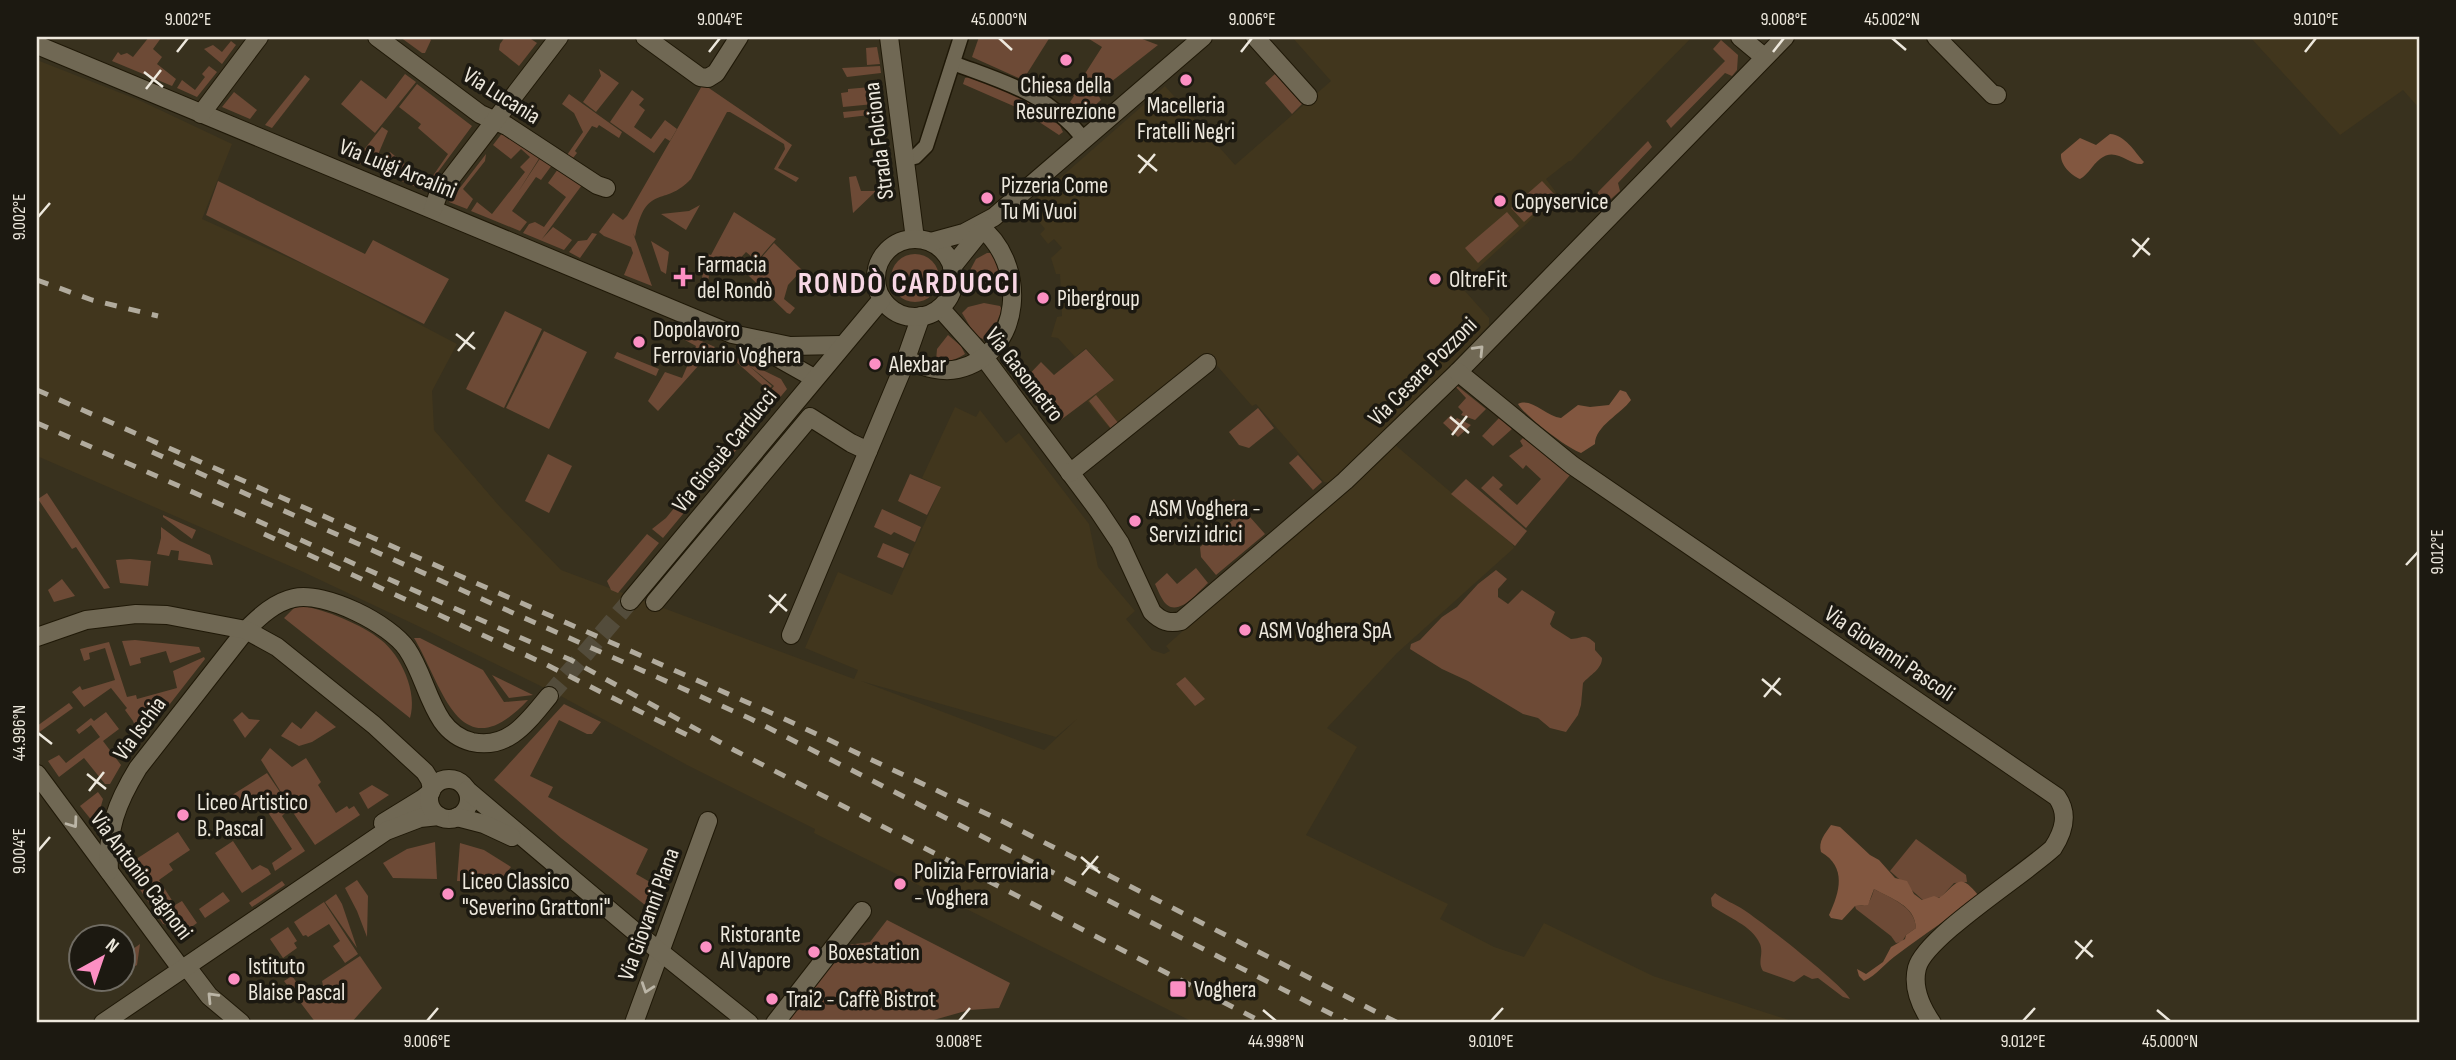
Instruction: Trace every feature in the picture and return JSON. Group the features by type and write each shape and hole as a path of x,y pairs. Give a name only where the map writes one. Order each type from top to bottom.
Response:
{"street":[{"path":"201,114 259,37"},
{"name":"Via Lucania","path":"377,37 480,114 507,126 606,188"},
{"path":"433,209 438,195 559,37"},
{"path":"645,37 700,77 709,78 716,73 739,37"},
{"name":"Strada Folciona","path":"889,37 905,159 923,241"},
{"path":"905,159 915,157 926,146 961,37"},
{"path":"952,267 985,224 1203,37"},
{"path":"1255,37 1308,96"},
{"path":"1740,37 1764,57"},
{"name":"Via Cesare Pozzoni","path":"1162,620 1177,622 1186,618 1345,481 1458,372 1785,37"},
{"path":"1936,37 1993,95 1997,95"},
{"name":"Via Luigi Arcalini","path":"37,45 686,317 740,337 814,378"},
{"path":"953,63 1019,87 1052,106 1084,139"},
{"path":"923,241 948,257 952,267 953,285 940,308 921,316 898,313 882,299 877,288 878,264 884,253 903,240 948,239 985,224"},
{"path":"906,360 932,369 947,370 971,364 998,340 1012,307 1013,296 1007,262 985,224"},
{"name":"Via Giosuè Carducci","path":"630,601 882,299"},
{"name":"Via Gasometro","path":"940,308 982,356 1120,543 1152,612 1162,620"},
{"path":"791,635 906,360 921,316"},
{"name":"Via Luigi Arcalini","path":"740,337 790,346 841,345"},
{"path":"1070,473 1207,363"},
{"name":"Via Giovanni Pascoli","path":"1458,372 1572,465 2036,781 2061,802 2064,826 2053,848 1948,931 1921,958 1916,989 1920,1003 1932,1023"},
{"name":"Via Giosuè Carducci","path":"655,602 810,417 868,451"},
{"path":"246,630 278,604 298,597 326,600 360,615 386,629 401,642 413,659 443,722 457,736 469,741 489,743 510,737 549,696"},
{"path":"37,637 86,620 136,614 167,615 246,630 276,648 374,725 461,785 749,1023"},
{"name":"Via Ischia","path":"108,871 107,846 110,831 126,787 153,748 246,630"},
{"path":"374,725 425,772 430,780 430,806 448,816 484,824 509,835 551,862"},
{"name":"Via Antonio Cagnoni","path":"37,774 184,969 209,996 241,1023"},
{"path":"331,869 358,841 390,818 422,800 440,781 461,785"},
{"path":"103,1023 391,828 420,818 464,812 468,804 461,785"},
{"name":"Via Giovanni Plana","path":"634,1023 708,821"},
{"path":"775,1023 862,911"}],"shaded area":[{"path":"149,37 161,38 153,49 162,57 157,64 176,79 172,86 112,61 118,52 133,57"},
{"path":"400,37 427,37 431,40 425,53 422,53"},
{"path":"505,37 528,37 537,43 519,66 499,50"},
{"path":"979,37 1050,37 1023,80 972,57"},
{"path":"1086,37 1137,37 1158,45 1097,93 1101,100 1084,115 1070,102 1074,96 1072,94 1102,47"},
{"path":"1292,37 1692,37 1571,161 1546,179 1558,195 1464,281 1464,290 1489,318 1489,325 1398,419 1329,483 1324,482 1256,404 1252,406 1207,354 1112,431 1087,401 1114,380 1086,348 1075,357 1058,338 1051,337 1057,317 1062,316 1060,274 1056,274 1051,258 1062,248 1054,239 1048,244 1040,234 1045,229 1027,207 1165,86 1235,165 1331,81"},
{"path":"2250,37 2419,37 2419,108 2403,90 2340,135"},
{"path":"1721,40 1738,55 1737,70 1732,76 1725,73 1671,128 1666,121 1725,61 1713,49"},
{"path":"231,41 236,45 222,64 204,49 213,45 222,52"},
{"path":"877,47 880,64 867,65 866,48"},
{"path":"37,60 141,101 232,144 202,219 316,270 457,344 432,391 434,430 500,507 561,570 854,679 858,670 805,648 838,572 892,595 941,487 922,478 955,407 976,417 980,410 1006,443 1019,433 1089,524 1098,567 1135,611 1126,619 1152,650 1164,654 1170,651 1166,646 1394,444 1514,548 1397,653 1327,728 1357,747 1306,835 1448,904 1440,919 1494,947 1524,957 1544,923 1653,976 1798,1023 1195,1023 814,833 815,829 687,765 557,694 299,570 37,456","holes":["861,681 1056,737 1077,719 1044,750"]},
{"path":"209,66 217,72 197,97 177,88 182,80 195,90"},
{"path":"880,66 881,73 847,77 842,68"},
{"path":"599,69 619,83 596,112 583,102 601,76"},
{"path":"405,74 416,82 375,133 341,104 361,80 386,99"},
{"path":"1275,74 1302,104 1292,114 1265,83"},
{"path":"305,75 310,79 272,128 265,125"},
{"path":"973,76 1018,94 1060,126 1063,132 1059,135 1018,108 963,84 965,78"},
{"path":"417,84 472,126 424,191 420,189 426,180 430,180 448,154 418,128 421,124 399,107"},
{"path":"703,84 792,145 778,168 799,178 796,182 774,169 785,149 784,144 727,112 691,179 681,188 650,202 639,220 635,237 633,233 652,286 624,275 633,253 631,247 599,232 613,213 623,220 627,216"},
{"path":"882,86 884,103 843,107 841,93 848,92 848,89"},
{"path":"632,90 644,99 639,105 645,110 634,127 651,139 665,120 677,129 670,141 665,138 654,153 610,122"},
{"path":"234,92 257,110 250,119 222,107"},
{"path":"569,94 622,132 619,138 599,125 597,128 592,126 573,158 567,155 583,132 574,113 562,104"},
{"path":"885,108 886,113 844,118 843,112"},
{"path":"382,127 388,131 372,169 355,161"},
{"path":"503,132 540,157 518,192 541,157 552,165 541,180 536,177 512,211 527,222 520,231 471,211 477,202 492,214 525,172 520,167 530,157 521,149 511,159 493,145"},
{"path":"2110,134 2125,140 2144,162 2137,164 2111,154 2097,161 2080,179 2062,162 2061,154 2080,138 2096,145"},
{"path":"1648,141 1652,147 1618,183 1620,191 1603,206 1597,200 1598,192"},
{"path":"390,152 421,177 416,187 378,171"},
{"path":"486,154 485,161 463,189 473,199 467,209 449,202"},
{"path":"558,169 582,185 542,239 553,227 572,240 564,250 523,233 529,224 535,222 544,227 566,197 548,183"},
{"path":"856,176 861,191 876,191 853,213 849,177"},
{"path":"218,181 365,254 373,240 449,279 424,324 206,215"},
{"path":"1542,181 1555,195 1524,222 1511,208"},
{"path":"700,205 686,230 661,214 689,211"},
{"path":"734,212 776,239 757,261 746,252 735,264 721,256 717,258 711,269 707,288 700,287 707,254 711,255"},
{"path":"1507,212 1519,226 1478,263 1465,248"},
{"path":"592,233 597,234 580,258 569,252 578,241 587,240"},
{"path":"651,241 669,252 666,274 661,271"},
{"path":"774,243 802,270 788,285 784,299 795,308 790,314 747,274"},
{"path":"992,253 1000,271 1003,283 1000,287 982,286 967,276 976,259"},
{"path":"915,254 932,261 939,278 932,295 915,302 898,295 891,278 898,261"},
{"path":"984,303 1000,306 1002,310 985,340 975,335 962,313 968,307"},
{"path":"505,311 542,329 504,408 466,389"},
{"path":"544,331 587,352 549,429 506,408"},
{"path":"688,335 715,347 658,411 648,401 665,372 682,378 696,346 685,340"},
{"path":"948,335 961,346 965,354 943,362 936,361 937,349"},
{"path":"1086,349 1114,380 1058,422 1041,400 1021,383 1041,362 1054,375"},
{"path":"617,352 659,369 656,376 614,358"},
{"path":"725,352 781,379 787,389 663,538 652,529 666,518 774,386 747,364 772,386 768,390"},
{"path":"1456,385 1486,409 1475,420 1461,415 1463,412 1458,407 1466,398"},
{"path":"1620,390 1626,392 1631,400 1599,432 1595,444 1581,453 1547,432 1518,404 1528,403 1561,418 1578,405 1609,405"},
{"path":"1096,395 1119,424 1112,430 1089,401"},
{"path":"1258,408 1274,428 1249,448 1239,445 1229,432"},
{"path":"1451,415 1455,420 1457,418 1471,425 1458,437 1443,423"},
{"path":"1499,418 1512,429 1493,446 1482,436"},
{"path":"1523,438 1570,475 1526,528 1481,488 1493,476 1503,485 1499,489 1517,505 1541,479 1526,465 1523,469 1509,456 1523,446 1520,441"},
{"path":"548,454 572,466 549,513 525,501"},
{"path":"1298,455 1322,482 1313,490 1289,463"},
{"path":"910,474 941,487 927,515 898,501"},
{"path":"1466,479 1527,531 1515,546 1451,494"},
{"path":"47,493 110,588 104,589 76,547 72,549 38,499"},
{"path":"1234,499 1265,534 1216,575 1201,557 1200,547 1233,520 1223,507"},
{"path":"882,509 921,527 915,542 894,532 891,535 874,527"},
{"path":"163,517 196,530 192,539"},
{"path":"161,527 180,541 210,555 213,565 178,560 179,551 171,550 169,556 157,554"},
{"path":"647,534 659,543 618,593 611,590 607,581"},
{"path":"883,543 909,554 903,568 877,557"},
{"path":"116,560 151,561 148,586 120,583"},
{"path":"1196,568 1208,583 1183,605 1171,607 1166,604 1155,584 1167,573 1177,584"},
{"path":"1496,570 1507,579 1498,589 1498,597 1508,604 1522,590 1555,612 1550,624 1552,627 1571,639 1585,637 1591,640 1602,658 1598,669 1583,683 1578,715 1566,732 1550,728 1538,718 1523,714 1410,649 1411,644 1420,640"},
{"path":"62,579 75,596 54,602 48,590"},
{"path":"302,606 321,610 354,623 388,647 401,665 410,686 410,718 284,618 294,608"},
{"path":"414,638 420,638 483,670 504,702 528,700 504,720 485,728 469,725 456,714 445,698"},
{"path":"122,641 199,647 201,652 170,663 166,651 140,658 141,663 130,666"},
{"path":"109,642 127,697 136,695 137,699 177,688 173,671 204,657 205,659 141,741 125,710 127,708 111,688 84,707 72,692 80,686 82,690 115,680 105,648 89,653 90,659 84,661 80,649"},
{"path":"492,675 533,695 509,698"},
{"path":"1185,677 1205,699 1195,706 1176,684"},
{"path":"69,703 73,708 38,733 37,726"},
{"path":"564,704 601,722 592,734 587,734 559,720 530,776 553,787 548,797 648,849 636,874 662,889 653,903 645,905 494,780"},
{"path":"316,711 336,727 312,742 299,746 281,736 292,722 301,729"},
{"path":"106,712 119,729 103,741 121,765 110,784 105,784 84,758 59,777 48,761 59,755 66,763 100,737 91,725 79,734 76,730 91,718 94,721"},
{"path":"242,712 249,719 260,720 245,738 233,720"},
{"path":"270,748 292,767 306,758 321,782 318,785 336,813 347,806 349,809 354,806 360,815 315,845 290,808 282,816 305,851 275,871 272,863 292,849 258,797 237,810 229,797 267,773 289,805 261,760"},
{"path":"372,785 389,795 368,809 359,793"},
{"path":"98,792 103,799 97,820 93,822 80,806"},
{"path":"1831,825 1840,827 1879,860 1895,878 1907,881 1914,894 1922,900 1934,896 1939,898 1958,882 1966,883 1978,895 1864,981 1857,969 1866,974 1883,962 1891,947 1905,939 1906,935 1916,928 1915,920 1907,908 1874,889 1868,905 1855,906 1842,920 1831,918 1829,915 1838,889 1838,872 1835,865 1821,852 1820,844"},
{"path":"178,832 190,850 169,864 173,870 159,880 175,905 182,901 197,923 190,928 163,924 131,876 127,865"},
{"path":"1916,839 1966,875 1967,882 1954,883 1941,897 1924,901 1890,871"},
{"path":"233,841 252,870 260,865 271,874 242,893 215,853"},
{"path":"435,842 437,879 393,878 383,863 407,849"},
{"path":"460,843 484,850 511,867 499,882 457,881"},
{"path":"357,880 368,896 367,937 345,888"},
{"path":"282,881 285,885 252,907 249,903"},
{"path":"1874,889 1901,904 1915,920 1916,928 1906,935 1902,942 1896,943 1856,909 1855,906 1868,902"},
{"path":"223,892 230,901 205,918 199,909"},
{"path":"1715,893 1744,910 1783,940 1833,981 1850,999 1843,997 1818,978 1812,979 1804,975 1794,982 1763,971 1761,948 1756,937 1746,927 1712,906 1711,898"},
{"path":"336,894 342,904 357,948 325,902"},
{"path":"324,902 358,954 345,963 333,946 340,941 329,924 308,937 303,936 294,922"},
{"path":"887,920 1010,983 999,1008 969,1010 923,1023 791,1023 784,1017 840,946 870,942"},
{"path":"288,927 297,941 294,943 297,948 283,958 270,939"},
{"path":"140,944 136,966 136,947"},
{"path":"360,956 382,988 351,1023 316,1023 284,981 292,976 306,995 317,997 324,990 322,981"}],"tunnel":[{"path":"549,696 630,601"}],"railway":[{"path":"37,280 92,300 158,316"},
{"path":"37,390 776,715 1004,822 1398,1023"},
{"path":"37,423 571,660 734,750 1264,1023"},
{"path":"152,452 751,719 1349,1023"},
{"path":"264,534 543,663 691,737"}],"place":[{"name":"Chiesa della Resurrezione","path":"1066,60"},
{"name":"Macelleria Fratelli Negri","path":"1186,80"},
{"name":"Pizzeria Come Tu Mi Vuoi","path":"987,198"},
{"name":"Copyservice","path":"1500,201"},
{"name":"Farmacia del Rondò","path":"683,277"},
{"name":"OltreFit","path":"1435,279"},
{"name":"Pibergroup","path":"1043,298"},
{"name":"Dopolavoro Ferroviario Voghera","path":"639,342"},
{"name":"Alexbar","path":"875,364"},
{"name":"ASM Voghera - Servizi idrici","path":"1135,521"},
{"name":"ASM Voghera SpA","path":"1245,630"},
{"name":"Liceo Artistico B. Pascal","path":"183,815"},
{"name":"Polizia Ferroviaria - Voghera","path":"900,884"},
{"name":"Liceo Classico \"Severino Grattoni\"","path":"448,894"},
{"name":"Ristorante Al Vapore","path":"706,947"},
{"name":"Boxestation","path":"814,952"},
{"name":"Istituto Blaise Pascal","path":"234,979"},
{"name":"Voghera","path":"1178,989"},
{"name":"Trai2 - Caffè Bistrot","path":"772,999"}],"district":[{"name":"RONDÒ CARDUCCI","path":"909,283"}]}
